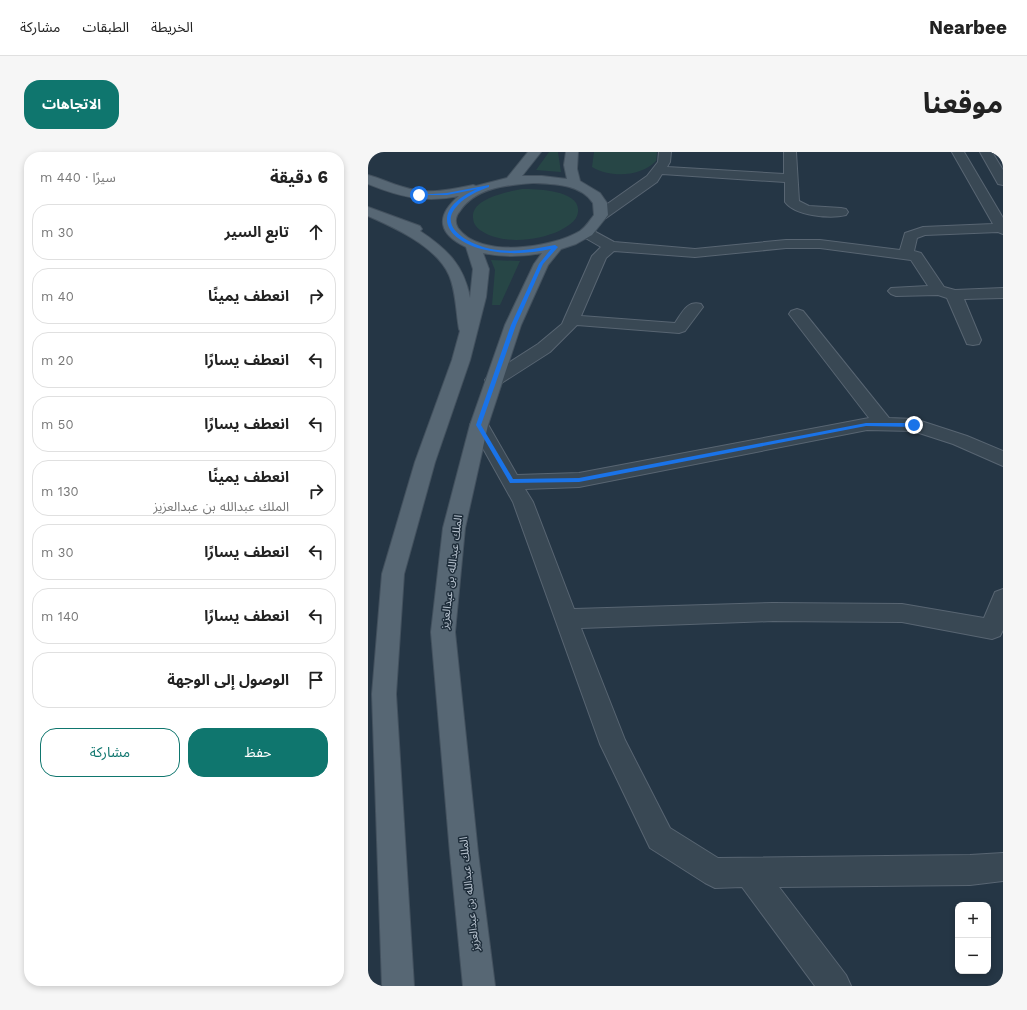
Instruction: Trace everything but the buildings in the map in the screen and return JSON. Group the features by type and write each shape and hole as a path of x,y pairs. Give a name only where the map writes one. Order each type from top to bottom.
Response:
{"main road":[{"path":"511,180 535,152"},
{"path":"572,152 570,164 572,176 576,185"},
{"path":"368,179 388,188 419,195 447,194 511,180 557,180 576,185 592,193 600,204 601,216 587,233 573,241 555,247 534,251 512,252 491,250 467,242 401,225 368,211"},
{"path":"398,986 384,694 393,574 425,462 468,333 478,297 481,269 467,242 450,228 449,217 455,205 469,194 488,186"},
{"path":"401,225 424,240 444,258 457,275 468,333"},
{"name":"الملك عبدالله بن عبدالعزيز","path":"479,986 464,853 443,632 454,528 479,425 514,325 541,264 555,247"}],"street":[{"path":"601,216 652,179 664,162 665,152"},
{"path":"790,152 792,202 797,207 841,212"},
{"path":"906,255 910,236 923,231 1002,229 958,152 950,152"},
{"path":"986,152 1003,181"},
{"path":"659,170 790,178"},
{"path":"587,233 611,246 695,253 786,244 820,244 916,256 946,292 973,340"},
{"path":"494,380 544,348 569,326 599,256 611,246"},
{"path":"896,291 1003,293"},
{"path":"572,320 679,328 695,308"},
{"path":"797,314 883,424"},
{"path":"512,482 579,480 866,424 914,425 960,440 1000,459 1003,459"},
{"path":"479,425 523,502 613,744 660,838 715,872 970,870 1003,867"},
{"path":"567,619 773,612 902,613 992,629 1003,598"},
{"path":"749,872 835,986"}],"green space":[{"path":"549,152 558,152 561,172 536,170"},
{"path":"594,152 657,152 656,161 642,170 634,173 616,174 600,171 592,167"},
{"path":"522,189 547,190 565,195 572,199 577,205 578,212 576,219 571,224 559,231 540,237 519,240 498,238 489,235 477,227 473,217 474,210 478,205 500,194"},
{"path":"491,260 520,261 500,305 492,305 495,270"}],"route":[{"path":"419,195 447,194 488,186 469,194 455,205 449,217 450,228 461,239 473,245 491,250 512,252 534,251 555,247 541,264 514,325 479,425 512,482 579,480 866,424 914,425"}]}
